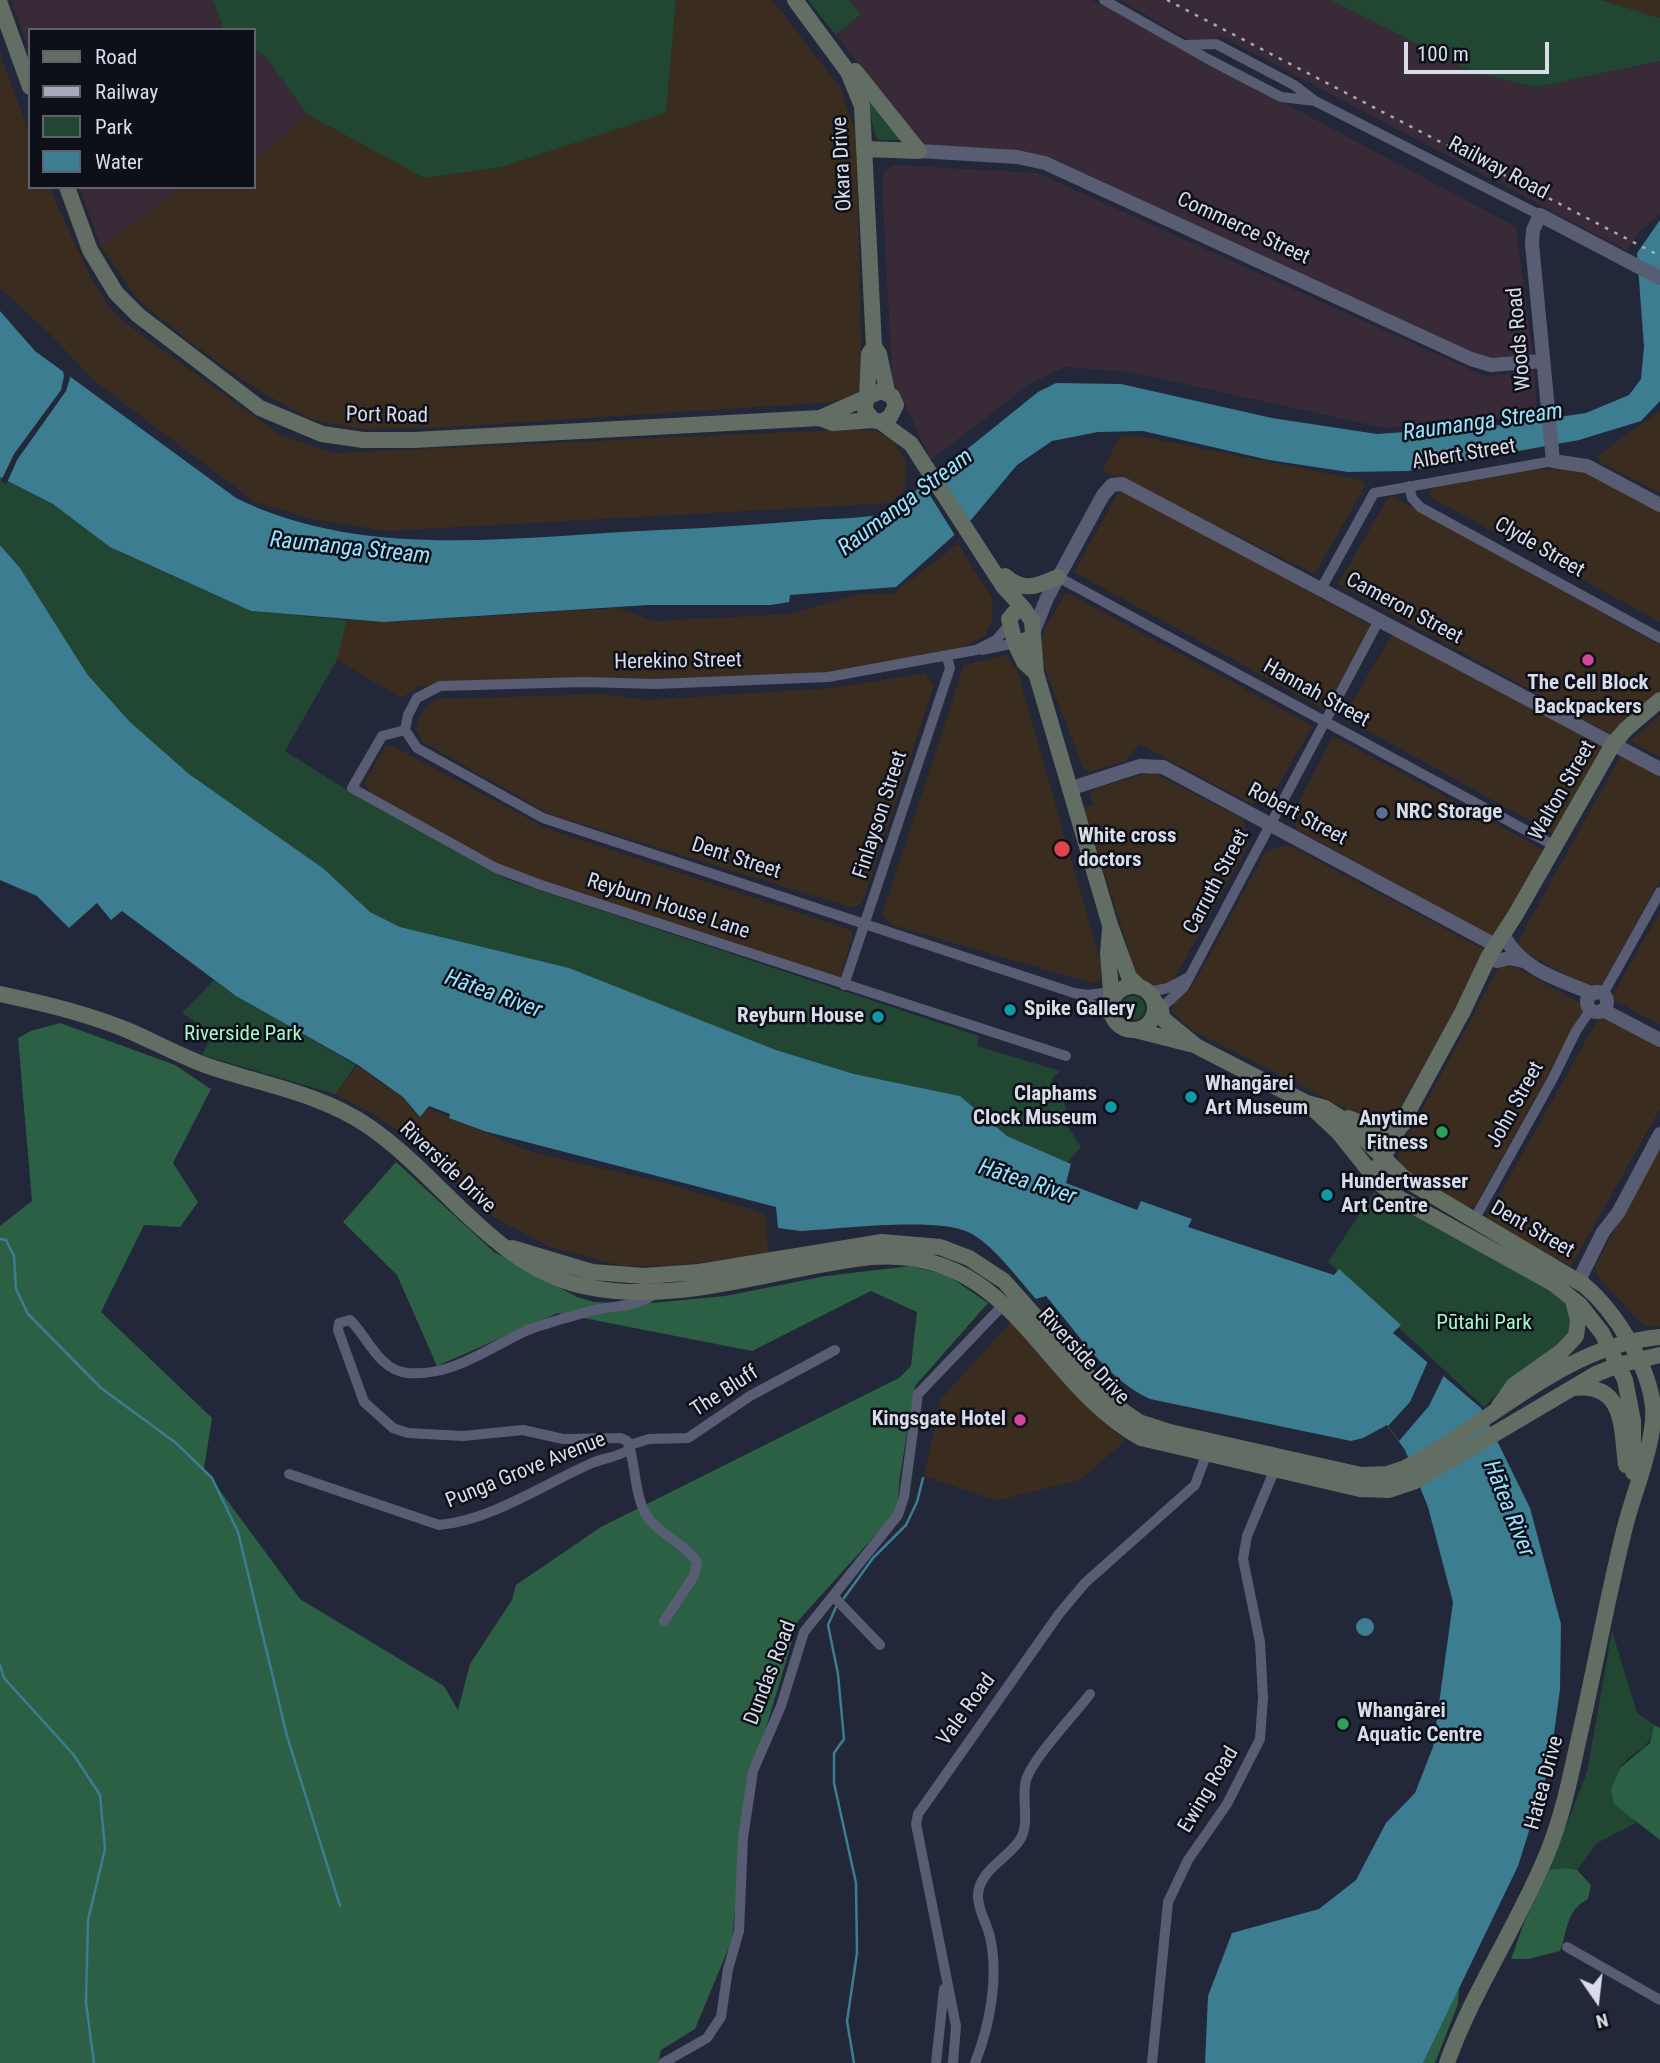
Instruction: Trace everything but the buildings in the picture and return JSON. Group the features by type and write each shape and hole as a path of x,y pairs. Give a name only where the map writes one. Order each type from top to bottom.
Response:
{"main road":[{"name":"Okara Drive","path":"795,0 840,60 858,93 866,149 874,346 879,354 891,398"},
{"path":"0,4 28,81"},
{"path":"840,60 846,60 919,151"},
{"name":"Commerce Street","path":"866,149 919,151"},
{"name":"Port Road","path":"67,189 99,268 126,304 260,408 322,434 363,440 414,440 820,418 866,398"},
{"name":"Okara Drive","path":"866,398 869,354 874,346"},
{"path":"911,444 865,410 866,398 876,391 891,398 911,444 1003,586 1024,610 1034,632 1036,673 1072,788 1110,925 1108,954 1115,1020"},
{"path":"877,421 890,417 891,398"},
{"name":"Port Road","path":"820,418 833,423 877,421"},
{"path":"982,555 1020,587 1031,588 1058,577"},
{"path":"1003,586 1015,643 1024,662 1036,673"},
{"path":"1009,624 1010,615 1024,610"},
{"path":"1015,643 1025,642 1034,632"},
{"name":"Walton Street","path":"1373,1176 1480,979 1513,931 1516,914 1614,744 1626,729 1660,699"},
{"name":"Dent Street","path":"1110,925 1129,978 1152,1001 1162,1018 1196,1045 1307,1104 1339,1133 1373,1176 1397,1197 1554,1284 1573,1298 1586,1311 1610,1347 1618,1365"},
{"name":"Riverside Drive","path":"0,994 73,1010 202,1064 334,1107 368,1125 409,1157 485,1231 528,1266 563,1281 616,1291 658,1283 852,1259 900,1256 938,1263 1010,1298 1118,1424 1141,1438 1277,1461 1375,1491 1409,1475 1495,1420 1564,1369 1628,1341"},
{"path":"1114,996 1152,1001 1148,1025 1135,1030"},
{"name":"Dent Street","path":"1115,1020 1124,1028 1196,1045"},
{"name":"Dent Street","path":"1307,1104 1318,1105 1336,1114 1405,1179 1578,1282 1604,1304 1637,1360"},
{"path":"1336,1114 1376,1129 1403,1124"},
{"path":"1578,1282 1593,1285 1610,1295 1629,1323 1653,1338"},
{"path":"1495,1420 1514,1385 1562,1351 1576,1336 1578,1320 1573,1298"},
{"path":"1628,1341 1653,1338"},
{"path":"1637,1360 1660,1355"},
{"name":"Riverside Drive","path":"1495,1420 1618,1365 1637,1360"},
{"name":"Hatea Drive","path":"1447,2063 1463,2021 1517,1921 1548,1852 1570,1777 1632,1495 1650,1438 1653,1413 1649,1389 1637,1360"},
{"name":"Hatea Drive","path":"1618,1365 1629,1390 1633,1421 1632,1495"},
{"path":"1570,1388 1599,1390 1616,1405 1632,1495"}],"street":[{"name":"Railway Road","path":"1104,0 1281,97 1315,101"},
{"name":"Railway Road","path":"1187,45 1216,44 1294,85 1315,101 1660,278"},
{"name":"Commerce Street","path":"919,151 1017,157 1045,163 1471,359 1491,365 1543,361"},
{"name":"Woods Road","path":"1540,215 1532,239 1553,461"},
{"name":"Albert Street","path":"1321,589 1369,499 1381,490 1553,461 1587,466 1660,505"},
{"name":"Cameron Street","path":"1058,577 1107,489 1118,483 1128,486 1660,769"},
{"name":"Clyde Street","path":"1409,486 1412,498 1420,507 1660,638"},
{"path":"1024,610 1058,577"},
{"path":"1034,632 1058,577"},
{"name":"Hannah Street","path":"1058,577 1555,846"},
{"name":"Carruth Street","path":"1152,1001 1180,992 1379,620"},
{"name":"Herekino Street","path":"976,650 996,640 1009,624"},
{"name":"Herekino Street","path":"405,730 408,715 417,698 432,688 449,685 584,682 656,684 828,677 976,650 995,649 1015,643"},
{"name":"Finlayson Street","path":"845,985 950,668 947,657"},
{"name":"Dent Street","path":"405,730 417,748 543,818 1074,993 1114,996"},
{"name":"Reyburn House Lane","path":"405,730 382,736 352,788 513,876 1066,1056"},
{"name":"Robert Street","path":"1072,788 1140,766 1158,765 1567,985 1573,993 1660,1031"},
{"name":"John Street","path":"1474,1220 1576,1031 1597,1002 1660,892"},
{"path":"1152,1001 1187,978"},
{"name":"Dent Street","path":"1074,993 1115,1020"},
{"name":"Robert Street","path":"1597,1002 1660,1040"},
{"path":"1578,1282 1603,1232 1618,1213 1660,1134"},
{"name":"Punga Grove Avenue","path":"289,1474 439,1525 458,1523 535,1493 629,1448 621,1438 563,1439 523,1430 463,1436 408,1433 393,1428 365,1402 338,1330 339,1323 350,1320 391,1368 420,1373 471,1360 531,1329 599,1309 638,1303 658,1283"},
{"name":"Dundas Road","path":"663,2063 707,2038 721,2017 728,1969 737,1944 743,1838 753,1771 781,1706 804,1632 898,1515 904,1497 918,1394 1010,1298"},
{"name":"The Bluff","path":"629,1448 649,1439 688,1438 750,1396 835,1350"},
{"path":"629,1448 642,1507 650,1520 688,1548 697,1562 694,1576 664,1621"},
{"name":"Vale Road","path":"953,2063 956,2026 916,1824 918,1814 1059,1614 1085,1583 1195,1485 1208,1448"},
{"name":"Ewing Road","path":"1152,2063 1168,1902 1188,1860 1227,1804 1260,1739 1262,1666 1242,1559 1247,1536 1277,1461"},
{"path":"834,1597 880,1645"},
{"path":"975,2063 986,2030 993,1968 990,1934 979,1908 981,1884 1020,1841 1024,1831 1024,1790 1032,1769 1090,1695"},
{"path":"1567,1947 1660,2000"},
{"path":"936,2063 941,2037 945,1972"}],"shaded area":[{"path":"11,0 213,0 223,28 28,28 28,47"},
{"path":"676,0 772,0 840,87 856,134 862,385 857,394 835,402 448,427 364,429 327,423 308,418 246,383 191,342 138,300 101,247 177,189 256,189 256,159 307,114 424,178 502,167 666,113"},
{"path":"849,0 1092,0 1516,227 1533,356 1487,364 1048,156 922,145 836,35 861,14"},
{"path":"1120,0 1331,0 1474,73 1536,87 1660,61 1660,214 1640,231 1627,251 1221,36 1194,43"},
{"path":"1601,0 1660,0 1660,18"},
{"path":"256,51 265,56 307,114 256,159"},
{"path":"0,54 28,129 28,189 50,189 91,278 109,307 124,322 280,435 334,453 856,429 876,431 892,439 906,461 905,489 890,503 387,531 312,519 255,502 93,380 52,336 0,288"},
{"path":"893,165 1038,173 1487,377 1534,369 1537,415 1385,428 1129,372 1065,367 1031,383 931,460 892,377 882,184 884,173"},
{"path":"80,189 179,189 101,247"},
{"path":"1660,411 1660,493 1600,462 1597,456"},
{"path":"1134,435 1361,480 1365,486 1315,574 1102,470 1120,437"},
{"path":"1580,467 1660,510 1660,622 1432,498 1429,493 1432,488 1519,471"},
{"path":"1121,488 1371,626 1325,710 1074,572"},
{"path":"1390,495 1660,645 1660,691 1610,734 1338,584"},
{"path":"958,544 992,598 993,618 985,636 962,648 888,664 793,676 457,683 420,686 401,698 337,660 347,620 396,622 618,608 654,621 790,614 859,594 892,594"},
{"path":"1066,592 1313,726 1271,798 1251,804 1139,744 1126,761 1089,772 1084,770 1041,658 1043,632"},
{"path":"1393,633 1603,746 1554,834 1343,717"},
{"path":"1006,655 1017,670 1101,963 1101,978 1095,984 892,925 882,914 964,665"},
{"path":"925,673 934,686 862,903 853,908 549,814 423,742 416,730 419,717 427,706 439,699 601,694 647,700 832,688"},
{"path":"1660,715 1660,757 1630,741"},
{"path":"1333,736 1546,851 1496,940 1297,829 1291,808 1297,805"},
{"path":"386,745 393,746 548,829 850,930 853,935 840,980 524,879 371,794 364,783"},
{"path":"1621,755 1660,777 1660,880 1598,992 1515,947"},
{"path":"1152,772 1243,819 1249,844 1173,981 1155,986 1139,979 1127,956 1128,948 1084,808 1093,805 1090,794 1094,789"},
{"path":"1288,845 1483,949 1484,959 1392,1122 1379,1126 1192,1030 1172,1011 1173,1003 1192,987 1266,851"},
{"path":"1660,912 1660,1025 1611,998"},
{"path":"1509,964 1582,1004 1584,1011 1483,1191 1478,1206 1466,1208 1401,1168 1398,1155 1499,967"},
{"path":"1600,1015 1660,1047 1660,1109 1571,1266 1494,1226 1488,1218 1487,1210 1499,1196"},
{"path":"357,1066 402,1097 420,1118 428,1108 528,1151 668,1184 754,1210 766,1216 768,1255 668,1266 622,1266 550,1247 497,1219 411,1140 377,1116 335,1094"},
{"path":"1660,1147 1660,1326 1644,1326 1598,1277 1595,1266"},
{"name":"Kingsgate Hotel","path":"1011,1322 1125,1441 1080,1480 996,1501 924,1476 941,1399"}],"green space":[{"path":"213,0 676,0 666,113 502,167 424,178 307,114 265,56 256,51 256,28 223,28"},
{"path":"808,0 849,0 861,14 836,35"},
{"path":"1331,0 1601,0 1660,18 1660,61 1536,87 1474,73"},
{"path":"866,91 904,140 879,140 875,136"},
{"path":"0,477 53,504 122,553 251,611 347,620 337,660 285,751 339,785 506,879 979,1036 977,1046 1060,1071 1051,1079 1063,1092 1068,1127 1081,1147 1067,1163 1007,1136 960,1096 854,1074 776,1050 573,970 400,927 370,912 324,869 189,774 130,722 87,674 20,568 0,545"},
{"name":"Riverside Park","path":"214,980 236,996 356,1065 335,1094 202,1055 213,1034 182,1013"},
{"path":"1133,996 1144,1003 1145,1008 1138,1019 1133,1020 1122,1013 1121,1008 1128,997"},
{"path":"60,1023 175,1065 211,1089 173,1163 198,1202 180,1227 144,1225 101,1312 212,1418 204,1469 300,1599 444,1686 458,1710 470,1664 512,1600 516,1585 601,1527 899,1378 911,1366 917,1312 871,1291 752,1351 558,1313 437,1366 397,1275 343,1222 396,1162 494,1252 577,1297 594,1302 642,1304 725,1296 826,1276 910,1266 947,1275 988,1303 915,1386 897,1511 798,1621 746,1795 732,1940 695,2029 661,2050 658,2063 0,2063 0,1226 32,1201 18,1038 31,1031"},
{"name":"Pūtahi Park","path":"1374,1192 1552,1291 1570,1308 1573,1321 1566,1339 1507,1384 1484,1407 1328,1262"},
{"path":"1612,1631 1637,1713 1654,1725 1649,1741 1621,1766 1616,1779 1614,1804 1630,1813 1636,1823 1597,1843 1577,1870 1549,1870 1587,1772"},
{"path":"1654,1725 1660,1728 1660,1840 1614,1804 1611,1789 1620,1768 1650,1743"},
{"path":"1549,1870 1577,1870 1591,1885 1588,1899 1575,1909 1569,1921 1560,1951 1528,1959 1511,1959 1524,1923"},
{"path":"1459,1988 1458,2004 1435,2063 1423,2063"}],"water":[{"name":"Raumanga Stream","path":"1660,220 1660,401 1641,421 1579,440 1408,471 1348,472 1269,460 1143,431 1098,432 1052,441 1017,465 971,520 896,587 790,595 789,602 771,605 648,605 384,622 251,611 110,547 53,504 0,477 0,311 35,351 236,498 286,518 337,531 390,538 498,539 737,526 888,513 1038,392 1056,383 1121,384 1272,418 1377,434 1504,425 1586,413 1629,395 1641,379 1644,347 1637,253"},
{"name":"Hātea River","path":"0,545 20,568 87,674 130,722 189,774 324,869 370,912 400,927 569,968 776,1050 854,1074 960,1096 1007,1136 1071,1164 1066,1183 1137,1210 1141,1201 1192,1219 1188,1227 1334,1275 1339,1269 1401,1325 1393,1333 1481,1408 1530,1508 1561,1624 1560,1689 1550,1764 1518,1866 1423,2063 1205,2063 1208,1996 1232,1933 1319,1909 1356,1880 1386,1823 1415,1793 1433,1747 1453,1602 1428,1507 1405,1450 1387,1425 1363,1438 1351,1441 1150,1399 1134,1390 1106,1367 1046,1296 1036,1299 998,1256 972,1234 938,1226 915,1225 801,1231 778,1228 776,1207 484,1131 449,1118 450,1114 429,1106 420,1117 403,1097 358,1065 236,996 122,911 111,920 97,903 69,928 37,896 0,880"},
{"path":"1361,1618 1369,1618 1374,1627 1372,1634 1361,1636 1356,1631 1356,1623"}],"pier":[{"path":"62,366 69,370 70,378 66,391 17,460 6,485 1,481 14,454 61,390 64,376"},
{"path":"935,470 971,524 956,537 921,481"},
{"path":"1429,1359 1445,1373 1429,1406 1399,1441 1388,1426 1410,1402"}],"waterway":[{"path":"0,1239 6,1240 14,1256 16,1289 28,1314 101,1388 176,1443 212,1478 238,1532 287,1736 340,1906"},
{"path":"844,1598 873,1558 906,1525 917,1502 923,1478"},
{"path":"836,1607 828,1625 838,1674 844,1739 834,1753 834,1783 856,1883 857,1953 847,2021 854,2063"},
{"path":"0,1665 4,1678 73,1754 100,1795 105,1849 88,1920 86,2003 94,2063"}],"railway":[{"path":"1167,0 1660,256"}],"place":[{"name":"The Cell Block Backpackers","path":"1588,660"},
{"name":"NRC Storage","path":"1382,813"},
{"name":"White cross doctors","path":"1062,849"},
{"name":"Spike Gallery","path":"1010,1010"},
{"name":"Reyburn House","path":"878,1017"},
{"name":"Whangārei Art Museum","path":"1191,1097"},
{"name":"Claphams Clock Museum","path":"1111,1107"},
{"name":"Anytime Fitness","path":"1442,1132"},
{"name":"Hundertwasser Art Centre","path":"1327,1195"},
{"name":"Kingsgate Hotel","path":"1020,1420"},
{"name":"Whangārei Aquatic Centre","path":"1343,1724"}]}
